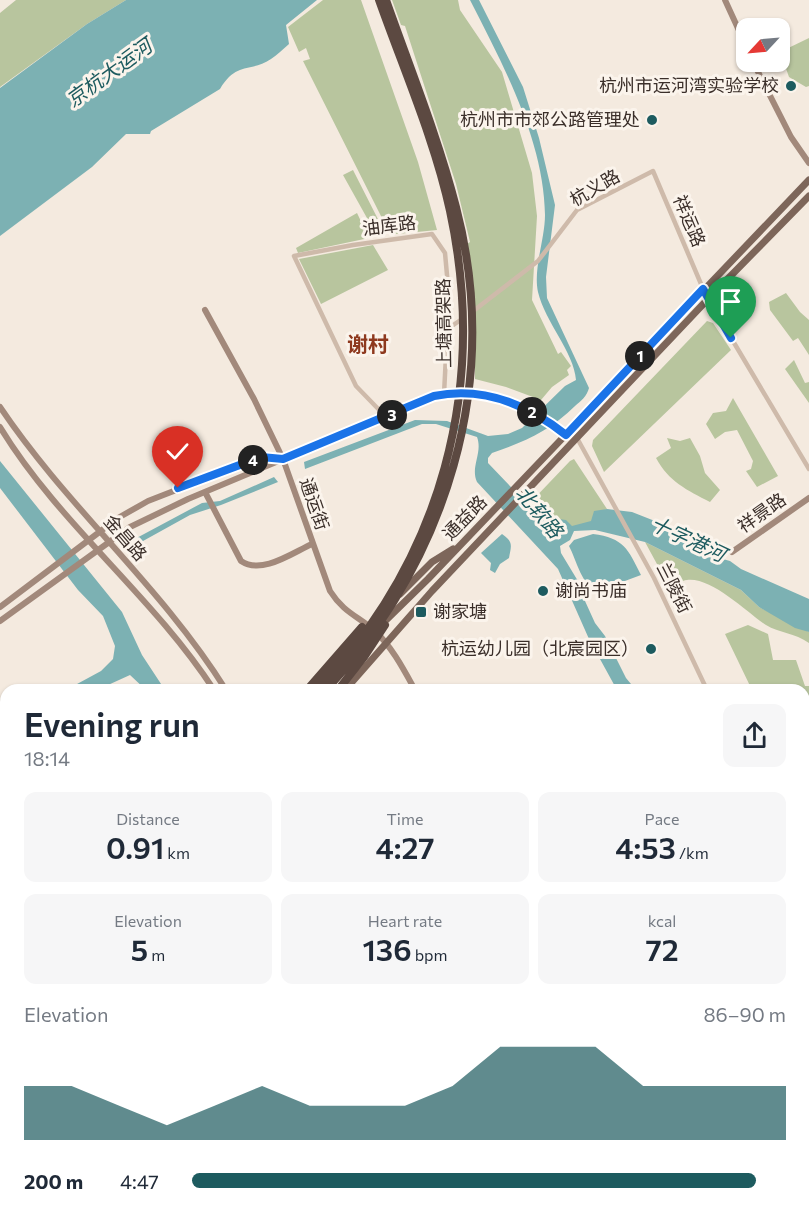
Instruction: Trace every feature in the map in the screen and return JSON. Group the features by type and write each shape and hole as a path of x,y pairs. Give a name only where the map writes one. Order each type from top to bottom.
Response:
{"highway":[{"name":"上塘高架路","path":"321,684 353,650 408,567 434,507 458,417 464,333 462,285 450,209 379,0"},
{"name":"上塘高架路","path":"331,684 355,658 392,606 424,549 455,461 465,421 472,332 469,286 457,208 387,0"},
{"path":"311,684 353,639 408,567"},
{"path":"343,684 376,640 392,606"}],"main road":[{"name":"通益路","path":"321,684 496,508 809,180"},
{"name":"通益路","path":"351,684 371,663 386,642 503,515 809,196"},
{"path":"311,684 432,562 460,544"}],"street":[{"path":"725,0 736,24"},
{"path":"758,72 791,137 809,163"},
{"name":"杭义路","path":"449,328 494,297 538,261 577,210 653,171"},
{"name":"祥运路","path":"653,171 708,299 809,469"},
{"name":"油库路","path":"386,417 356,386 294,256 432,234 445,253 449,328 444,394"},
{"name":"通运街","path":"205,310 254,399 283,459 322,573 339,606 375,631 386,642 411,684"},
{"path":"0,621 130,528 205,492 444,394 453,392 499,397 525,408 566,435"},
{"name":"金昌路","path":"0,407 28,448 110,542 197,648 222,684"},
{"name":"金昌路","path":"0,427 54,500 151,608 209,684"},
{"name":"兰陵街","path":"577,438 672,613 703,684"},
{"path":"0,607 128,512 178,488 261,457 283,459"},
{"path":"205,492 241,561 249,566 261,567 312,544"},
{"name":"祥景路","path":"732,552 809,498"}],"green space":[{"path":"16,0 126,0 87,24 0,87 0,13"},
{"path":"323,0 361,0 418,162 437,230 397,234 389,232 303,61 310,59 306,48 299,52 288,27"},
{"path":"392,0 458,0 460,10 502,72 532,173 537,216 532,300 558,354 561,352 571,366 567,370 569,375 552,387 541,400 475,379 475,300 467,244 470,242 456,184 405,26 401,25"},
{"path":"809,38 809,86 806,87 789,77 787,72 790,72 790,47"},
{"path":"353,170 384,231 383,236 377,236 343,175"},
{"path":"357,213 369,238 298,253 296,248"},
{"path":"373,245 388,270 321,304 299,259"},
{"path":"786,293 809,320 809,355 798,338 793,341 770,310 769,302"},
{"path":"707,321 713,323 731,350 604,472 592,446 593,440"},
{"path":"794,360 805,383 809,382 809,403 785,369"},
{"path":"733,398 778,476 757,487 746,471 751,469 753,461 737,430 725,432 715,439 706,424 713,413 726,411"},
{"path":"667,438 680,441 690,438 700,456 705,473 720,490 710,502 679,485 661,466 656,458 671,448"},
{"path":"574,459 607,509 593,521 577,527 550,520 528,505"},
{"path":"645,542 741,590 759,607 809,632 809,643 766,625 718,589 707,584 687,580 670,588"},
{"path":"748,625 768,634 773,660 796,660 804,684 749,684 725,634"}],"water":[{"name":"京杭大运河","path":"126,0 317,0 286,25 289,44 273,57 257,66 232,74 220,89 151,131 150,134 126,134 92,167 0,236 0,88 87,24"},
{"name":"十字港河","path":"470,0 479,0 523,87 539,138 555,205 546,277 547,298 589,388 582,400 566,415 526,440 492,453 488,458 488,463 533,510 543,517 566,520 572,526 591,521 594,511 607,509 632,512 683,534 694,545 712,556 730,561 741,569 809,599 809,632 795,628 759,607 741,590 645,542 595,530 574,531 570,540 560,546 561,553 584,591 585,601 595,623 605,636 631,684 614,684 589,639 558,569 477,482 475,471 479,449 477,437 436,424 422,424 305,469 304,462 415,420 447,421 488,436 508,434 522,428 565,386 576,380 570,359 538,292 537,274 545,215 543,187 530,131 496,50"},
{"path":"0,461 122,612 142,655 161,684 140,684 130,675 110,684 77,684 101,671 113,659 115,646 103,616 78,590 0,488"},
{"path":"274,477 278,482 190,515 134,546 131,541 202,503 220,501"},
{"path":"502,534 511,544 509,558 500,564 495,573 490,570 491,563 481,553"},
{"path":"593,534 612,538 624,546 641,575 598,591 588,585 569,546 574,540"}],"place":[{"name":"杭州市运河湾实验学校","path":"791,86"},
{"name":"杭州市市郊公路管理处","path":"652,120"},
{"name":"谢尚书庙","path":"543,591"},
{"name":"谢家塘","path":"421,612"},
{"name":"杭运幼儿园（北宸园区）","path":"651,649"}],"district":[{"name":"谢村","path":"368,345"}],"route":[{"path":"178,488 261,457 283,459 434,396 453,392 499,397 525,408 566,435 703,289 731,338"}],"water label":[{"name":"北软路","path":"539,512"}]}
